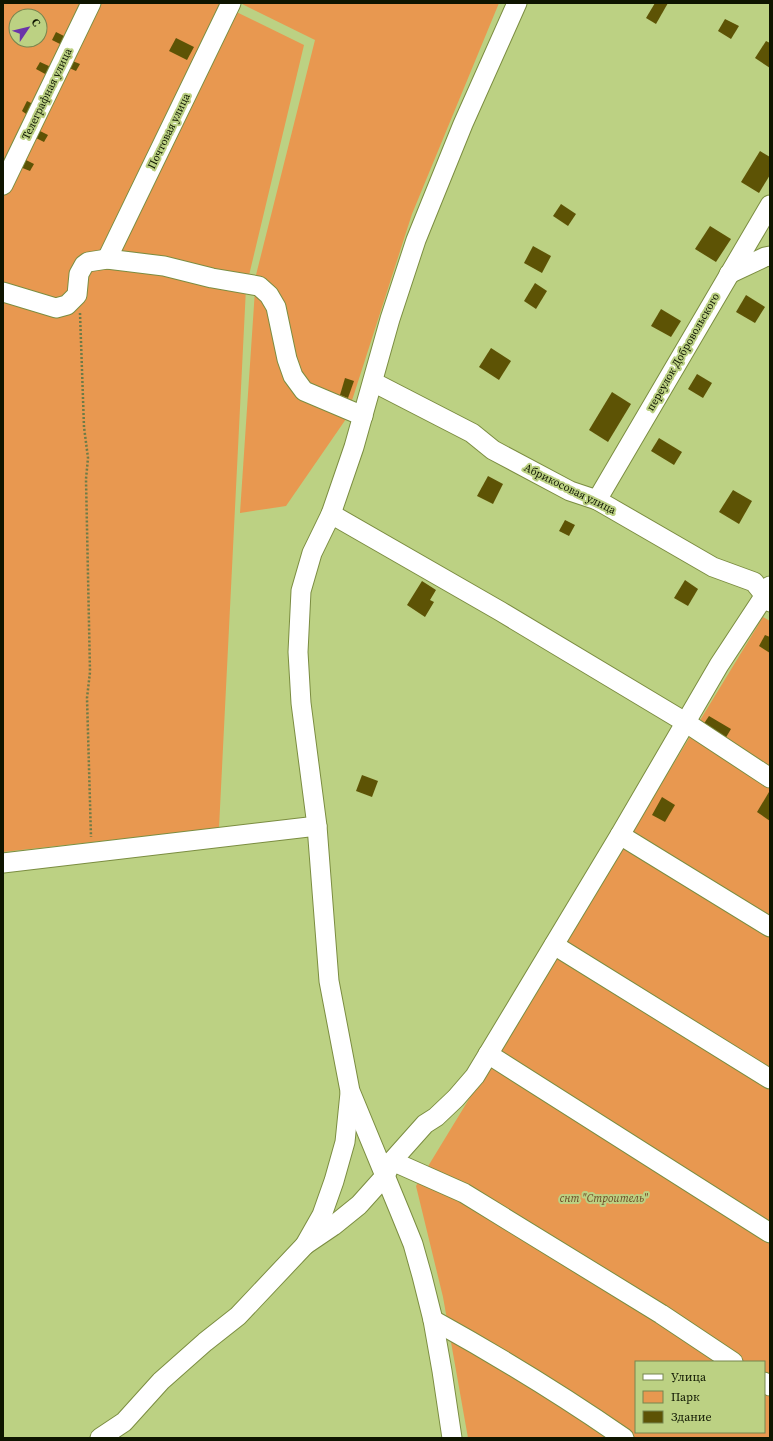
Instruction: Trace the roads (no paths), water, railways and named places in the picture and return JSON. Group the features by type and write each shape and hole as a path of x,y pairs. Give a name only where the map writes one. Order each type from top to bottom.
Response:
{"street":[{"name":"Телеграфная улица","path":"3,185 91,3"},
{"name":"Почтовая улица","path":"107,259 231,3"},
{"path":"452,1438 433,1320 422,1276 388,1169 350,1091 329,981 317,826 301,703 298,652 301,591 312,553 331,514 363,416 390,319 416,240 463,124 517,3"},
{"name":"переулок Добровольского","path":"597,500 729,274 767,218"},
{"path":"729,274 770,256"},
{"path":"4,294 56,308 67,305 77,295 79,274 84,265 88,262 107,259 164,266 212,278 259,286 269,295 276,307 287,359 293,376 298,384 304,391 363,416"},
{"name":"Абрикосовая улица","path":"373,382 472,433 493,450 570,491 597,500 712,567 754,582 768,594"},
{"path":"331,514 500,610 685,722 770,778"},
{"path":"100,1438 124,1422 161,1381 205,1342 238,1316 305,1245 333,1226 359,1205 425,1124 436,1117 475,1076 620,835 719,665 768,594"},
{"path":"3,863 317,826"},
{"path":"620,835 770,927"},
{"path":"554,945 770,1079"},
{"path":"488,1054 770,1233"},
{"path":"305,1245 322,1215 334,1181 345,1142 350,1091"},
{"path":"388,1169 464,1193 661,1314 732,1361"},
{"path":"433,1320 572,1402 624,1438"}],"park label":[{"name":"снт \"Строитель\"","path":"604,1198"}]}
